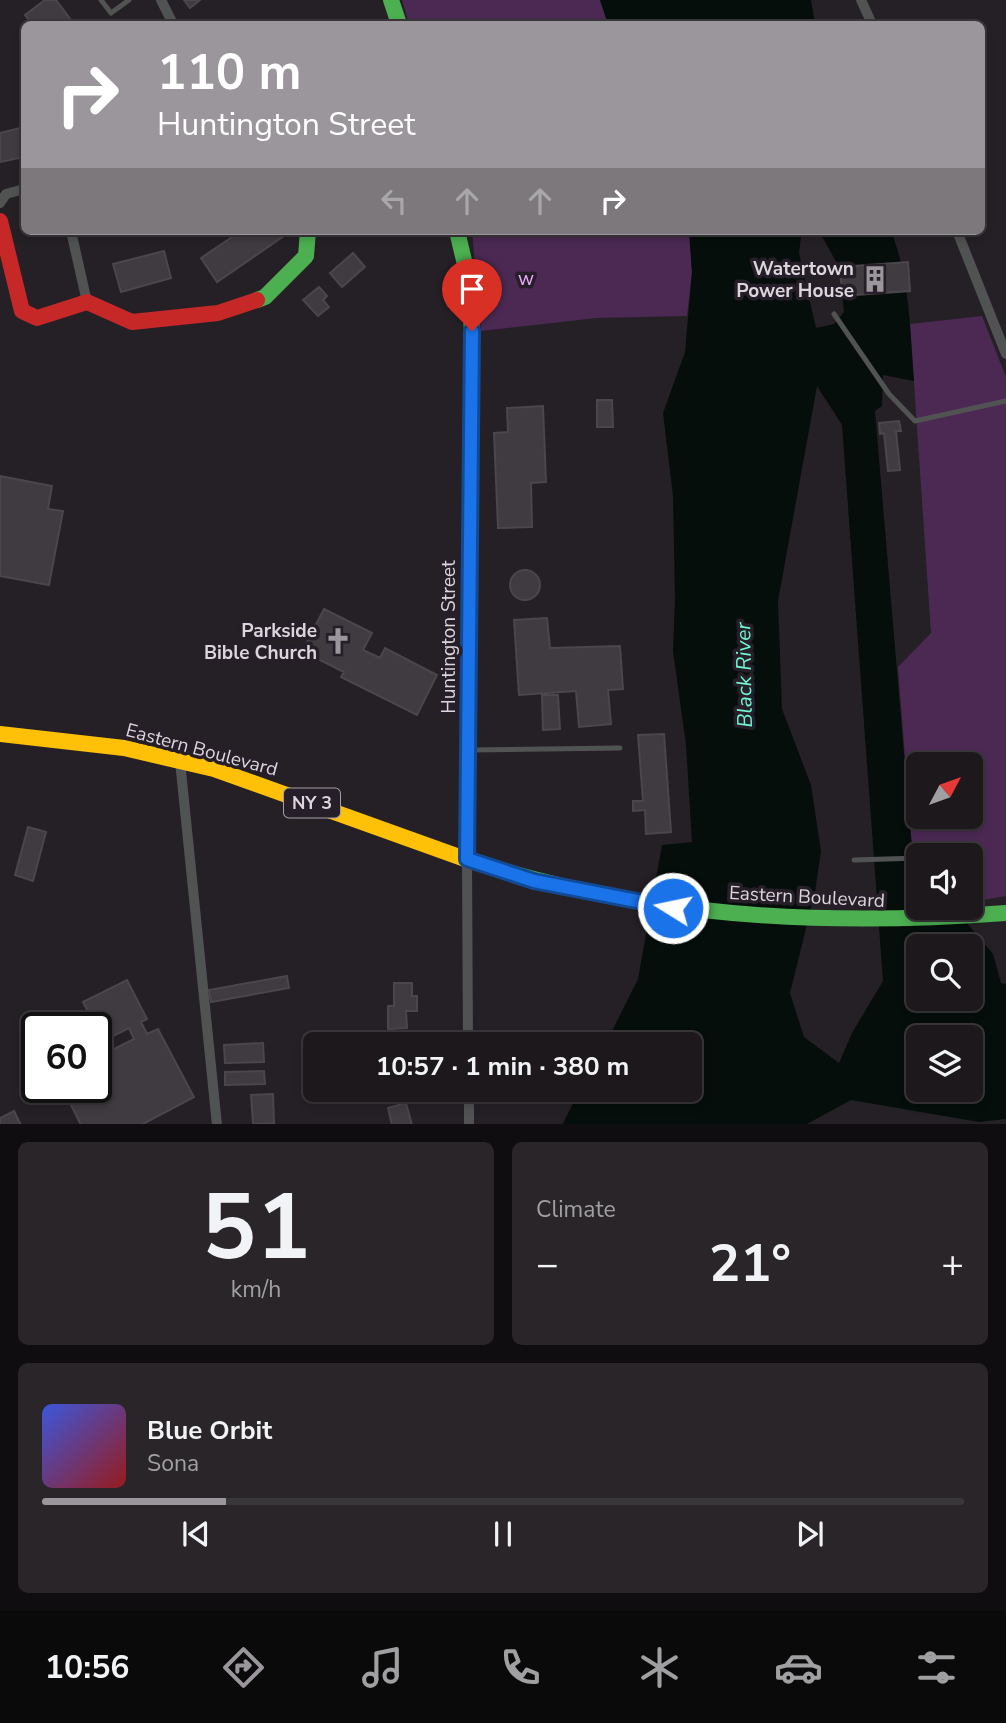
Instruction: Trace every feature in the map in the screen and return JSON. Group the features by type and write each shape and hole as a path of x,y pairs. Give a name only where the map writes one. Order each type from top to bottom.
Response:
{"street":[{"path":"161,0 172,21"},
{"path":"391,0 398,21"},
{"path":"861,0 871,21"},
{"path":"0,203 6,194 21,190"},
{"path":"0,221 22,311 37,318 87,302 132,322 218,313 265,297 306,256 308,235"},
{"path":"72,235 87,302"},
{"name":"Huntington Street","path":"458,235 467,273 472,331 468,1032"},
{"path":"959,235 1006,354"},
{"name":"Eastern Boulevard","path":"0,734 91,743 180,761 244,778 534,881 618,899 673,908 805,919 874,921 1006,914"},
{"path":"180,761 217,1124"},
{"path":"469,1102 469,1124"}],"lane":[{"path":"101,0 111,13 129,0"},
{"path":"834,314 889,394 915,421 1006,401"},
{"path":"468,750 620,748"},
{"path":"854,860 906,858"}],"green space":[{"path":"402,0 600,0 607,21 408,21"},
{"name":"w","path":"472,235 689,235 692,272 687,316 597,318 481,331"},
{"path":"982,316 1006,377 1006,896 983,900 983,843 912,843 911,830 984,830 984,752 906,752 906,770 898,667 931,633 910,324"}],"water":[{"path":"600,0 811,0 814,21 607,21"},
{"name":"Black River","path":"689,235 804,235 801,237 799,253 816,328 834,324 844,312 839,267 821,235 892,235 906,286 914,381 883,375 882,406 875,411 906,777 906,830 910,830 912,843 906,843 906,920 964,920 976,934 906,934 906,1011 983,1011 983,942 993,954 1001,983 1006,984 1006,1119 979,1122 851,1100 807,1124 563,1124 574,1102 702,1102 702,1032 612,1032 638,979 662,845 692,842 686,745 673,651 673,496 663,413 685,352 692,272","holes":["817,386 842,425 883,981 852,1033 839,1063 804,1037 790,993 815,892 821,851 811,785 782,709 778,601"]}],"building":[{"path":"45,0 56,0 72,21 30,21 25,15"},
{"path":"184,0 200,0 190,8"},
{"path":"21,128 21,158 0,162 0,133"},
{"path":"235,235 284,236 217,282 201,258"},
{"path":"164,251 171,278 121,292 113,264"},
{"path":"353,253 365,267 342,287 330,273"},
{"name":"Watertown Power House","path":"908,262 910,291 842,296 840,267"},
{"path":"319,287 327,296 323,300 329,307 318,316 303,300"},
{"path":"597,400 612,400 613,427 597,427"},
{"path":"543,406 546,482 531,483 532,527 498,528 494,433 508,432 507,408"},
{"path":"899,421 901,431 896,431 900,470 888,471 884,433 880,434 879,423"},
{"path":"0,476 52,486 48,509 63,511 49,585 0,576"},
{"path":"525,570 536,574 540,585 536,596 525,600 514,596 510,585 514,574"},
{"path":"324,609 372,633 363,650 380,658 385,648 437,675 417,715 341,677 344,672 302,651"},
{"path":"547,618 550,648 620,646 623,689 608,690 611,724 579,727 576,691 519,695 514,620"},
{"path":"542,695 558,695 560,729 543,730"},
{"path":"664,734 671,832 646,834 645,810 633,811 633,801 643,801 638,735"},
{"path":"28,827 46,832 33,881 15,875"},
{"path":"287,976 289,988 211,1002 209,990"},
{"path":"127,980 147,1019 141,1022 147,1034 158,1029 194,1097 143,1124 80,1124 70,1103 112,1103 112,1050 134,1039 129,1028 112,1036 112,1012 88,1012 83,1002"},
{"path":"394,983 412,983 412,996 417,996 417,1011 406,1011 407,1028 388,1029 388,1006 394,1006"},
{"path":"263,1043 264,1062 225,1063 224,1045"},
{"path":"264,1071 265,1084 225,1085 225,1072"},
{"path":"273,1094 274,1123 253,1124 251,1095"},
{"path":"406,1103 412,1124 392,1124 388,1108"},
{"path":"14,1111 20,1124 0,1124 0,1118"}],"traffic: fast":[{"path":"391,0 398,21"},
{"path":"257,300 265,297 306,256 308,235"},
{"path":"458,235 467,273 472,331 469,659"},
{"path":"465,859 531,879 598,894 732,913 868,919 1006,913"}],"traffic: slow":[{"path":"467,859 469,659"},
{"path":"0,734 124,748 214,769 465,859"}],"traffic: jam":[{"path":"0,221 22,311 37,318 87,302 132,322 218,313 257,300"}],"place":[{"name":"Watertown Power House","path":"875,279"},
{"name":"Parkside Bible Church","path":"338,641"}],"route":[{"path":"472,331 467,859 534,881 673,908"}]}
